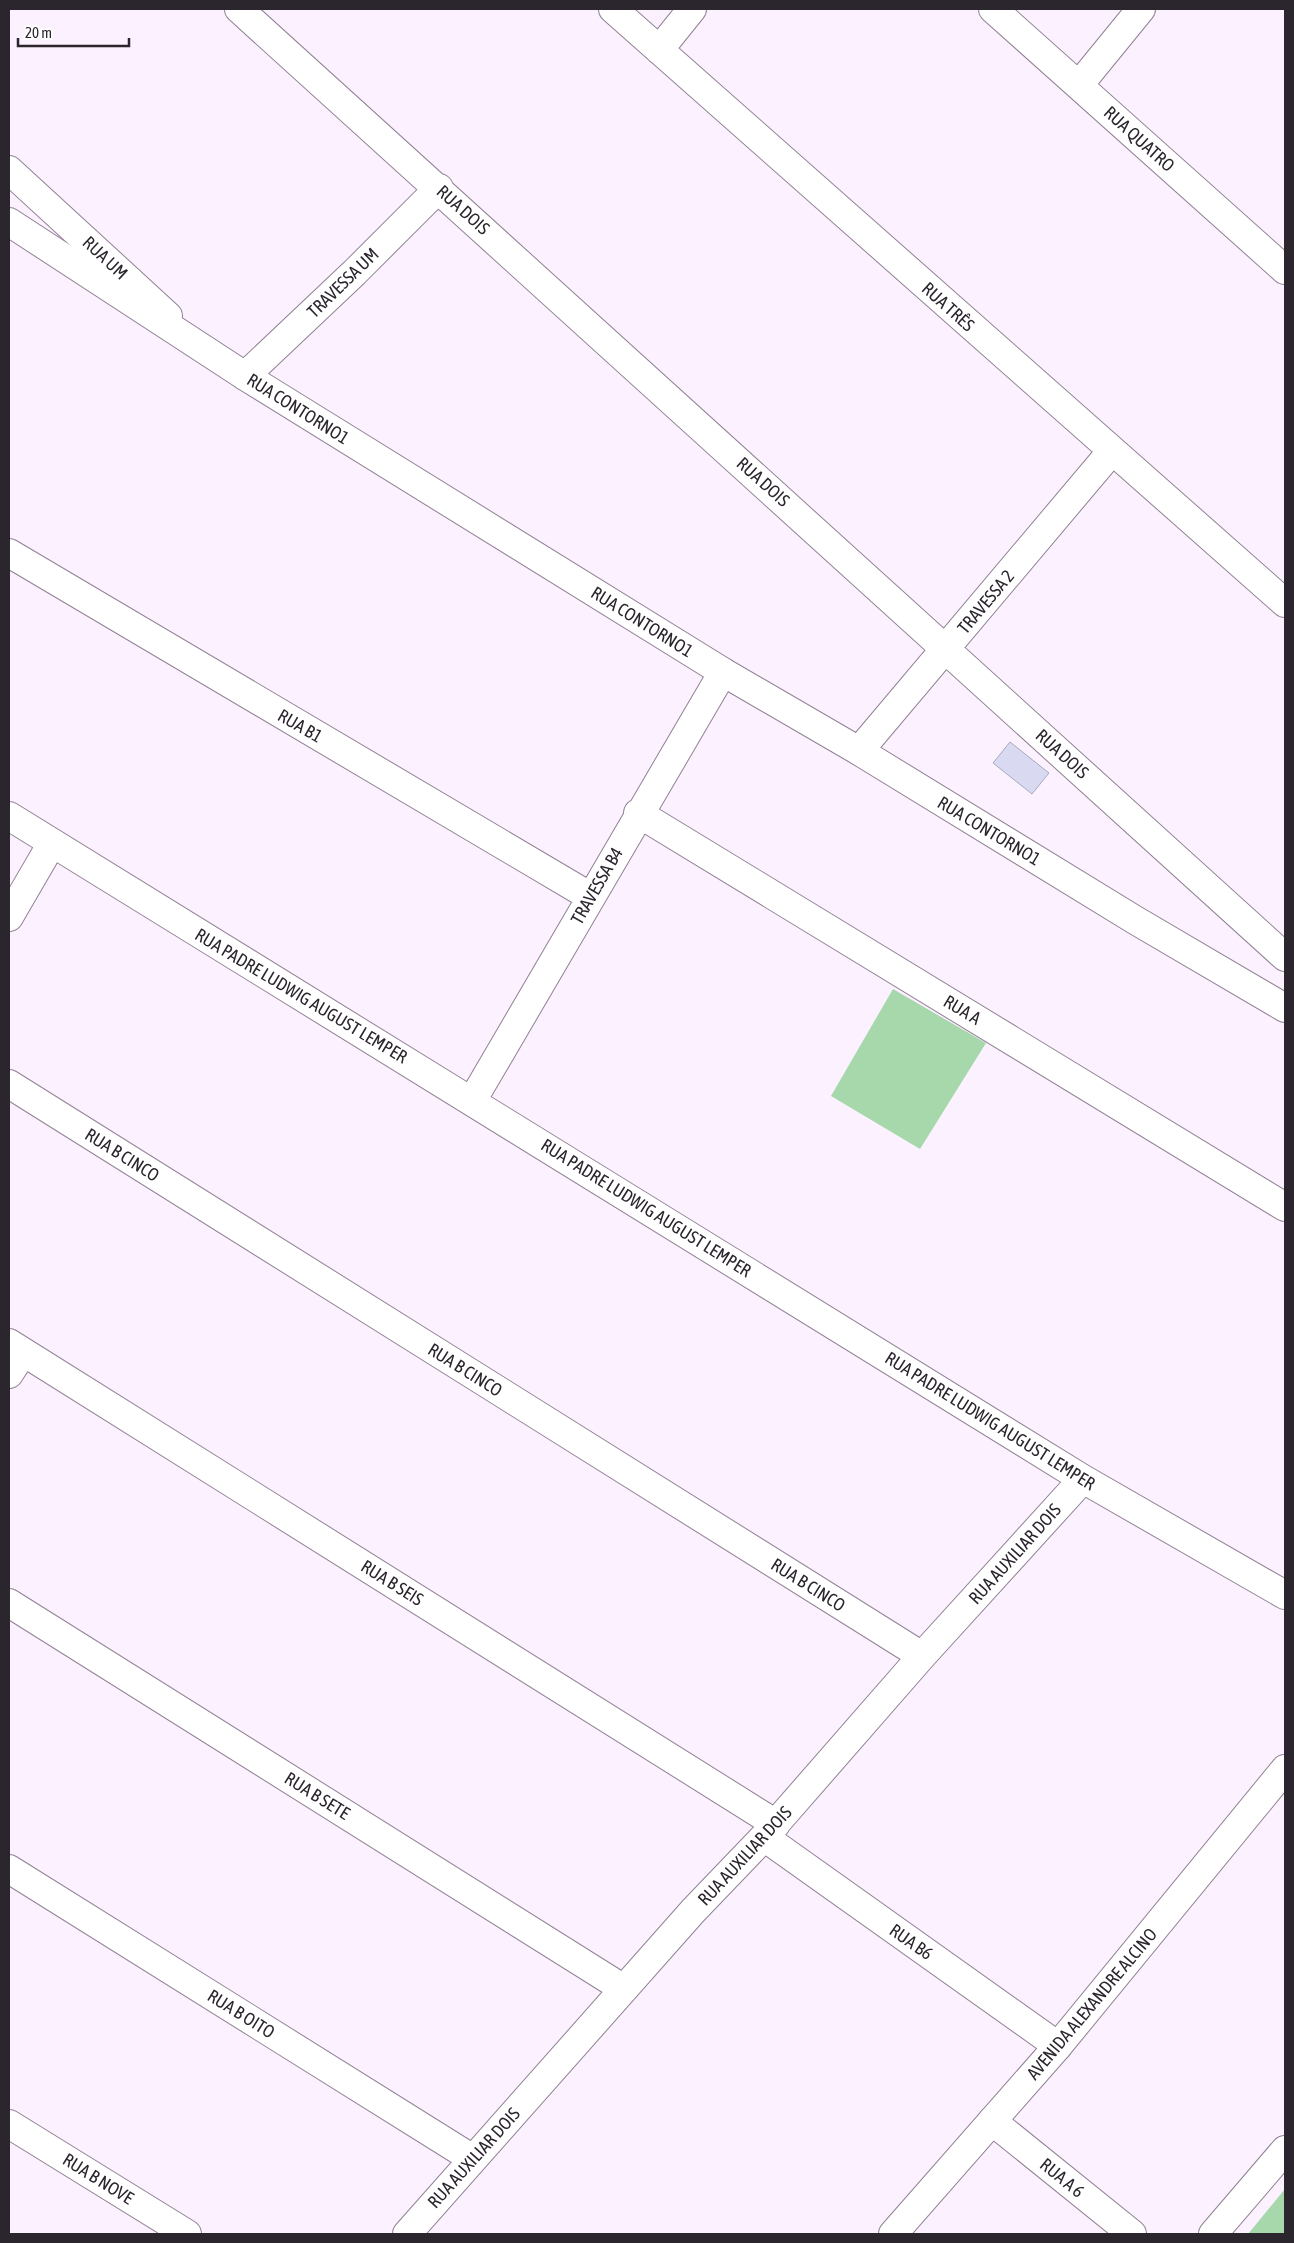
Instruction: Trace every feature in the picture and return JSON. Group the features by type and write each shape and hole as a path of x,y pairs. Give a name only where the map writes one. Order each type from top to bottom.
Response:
{"street":[{"name":"RUA DOIS","path":"239,9 1285,957"},
{"name":"RUA TRÊS","path":"613,9 1111,452 1285,603"},
{"path":"659,50 692,9"},
{"name":"RUA QUATRO","path":"993,9 1285,270"},
{"path":"1079,85 1141,9"},
{"name":"RUA UM","path":"9,170 200,346"},
{"path":"9,223 29,188"},
{"name":"TRAVESSA UM","path":"245,376 355,272 438,188"},
{"name":"RUA CONTORNO1","path":"9,223 245,376 723,672 859,751 1135,920 1285,1008"},
{"name":"TRAVESSA 2","path":"859,751 1111,452"},
{"name":"RUA B1","path":"9,553 592,897"},
{"name":"TRAVESSA B4","path":"472,1101 592,897 638,813 723,672"},
{"name":"RUA A","path":"638,813 1285,1207"},
{"name":"RUA PADRE LUDWIG AUGUST LEMPER","path":"9,816 1084,1479 1285,1595"},
{"path":"9,917 52,843"},
{"name":"RUA B CINCO","path":"9,1084 922,1656"},
{"name":"RUA B SEIS","path":"13,1357 770,1830"},
{"name":"RUA AUXILIAR DOIS","path":"407,2234 693,1911 770,1830 922,1656 1084,1479"},
{"name":"RUA B SETE","path":"9,1603 624,1989"},
{"name":"AVENIDA ALEXANDRE ALCINO","path":"893,2234 1058,2046 1279,1777 1285,1759"},
{"name":"RUA B6","path":"770,1830 1058,2046"},
{"name":"RUA B OITO","path":"9,1869 473,2159"},
{"name":"RUA A 6","path":"992,2121 1132,2234"},
{"name":"RUA B NOVE","path":"9,2124 187,2234"},
{"path":"1213,2234 1285,2150"}],"green space":[{"path":"893,989 986,1043 920,1149 831,1096"},
{"path":"1285,2189 1285,2234 1248,2234"}],"building":[{"path":"1010,742 1049,773 1032,794 993,763"}]}
